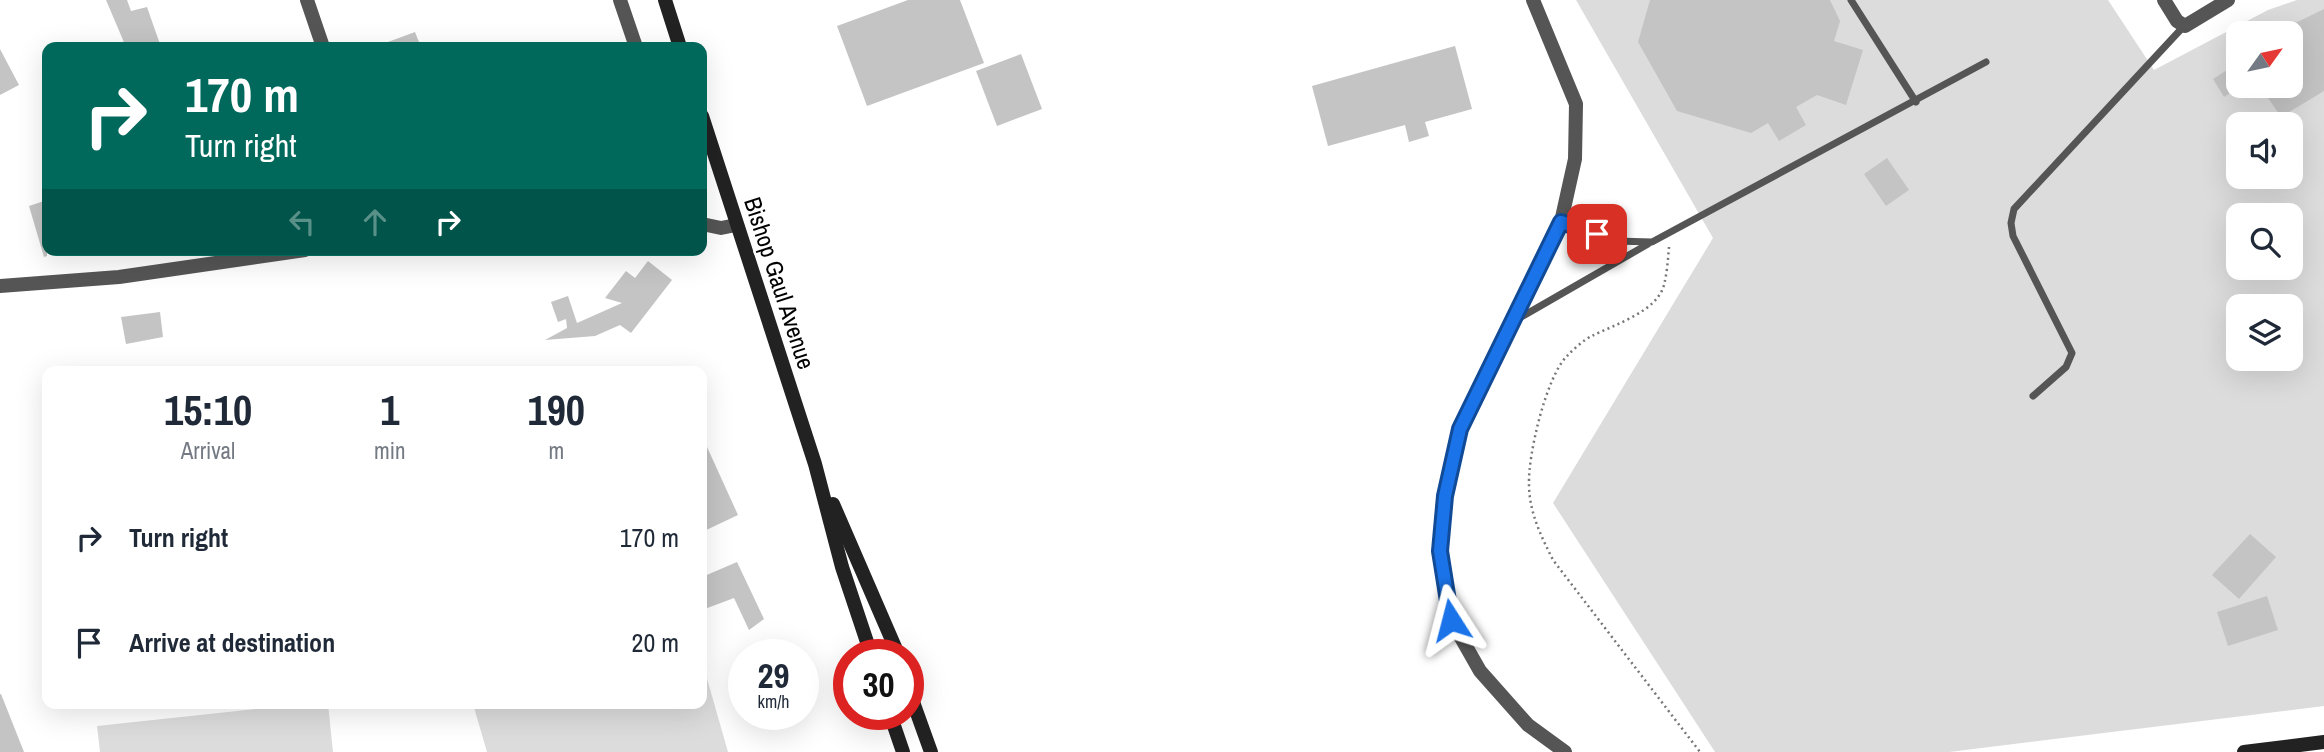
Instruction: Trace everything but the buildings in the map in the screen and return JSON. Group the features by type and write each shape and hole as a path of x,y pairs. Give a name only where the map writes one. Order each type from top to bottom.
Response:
{"main road":[{"path":"665,0 678,42"},
{"name":"Bishop Gaul Avenue","path":"707,132 815,464 842,567 866,639"},
{"name":"Bishop Gaul Avenue","path":"815,464 891,639"},
{"path":"924,722 941,752"},
{"path":"895,730 903,752"},
{"path":"923,730 931,752"},
{"path":"2244,752 2293,749 2324,743"}],"street":[{"path":"307,0 321,42"},
{"path":"620,0 634,42"},
{"path":"1533,0 1576,104 1575,159 1561,222 1460,429 1445,496 1440,551 1451,620 1479,671 1528,725 1565,752"},
{"path":"2164,0 2177,21 2185,26 2192,25 2228,0"},
{"path":"707,225 721,228 736,225"},
{"path":"0,286 119,276 262,256"}],"lane":[{"path":"1851,0 1916,102"},
{"path":"2033,396 2066,367 2072,353 2013,236 2011,223 2014,209 2185,26"},
{"path":"1514,321 1652,242 1986,62"},
{"path":"1561,222 1615,241 1652,242"}],"path":[{"path":"1671,233 1664,288 1628,321 1589,337 1564,359 1551,383 1537,433 1529,484 1536,527 1553,561 1700,752"}],"shaded area":[{"path":"1576,0 2108,0 2154,70 2226,32 2226,98 2303,98 2303,21 2247,21 2297,0 2324,0 2324,706 1949,752 1715,752 1553,503 1713,238"},
{"path":"707,678 728,752 487,752 474,709 707,709"},
{"path":"255,709 329,709 333,752 100,752 97,726"}],"route":[{"path":"1451,620 1440,551 1445,496 1460,429 1561,222 1597,234"}]}
